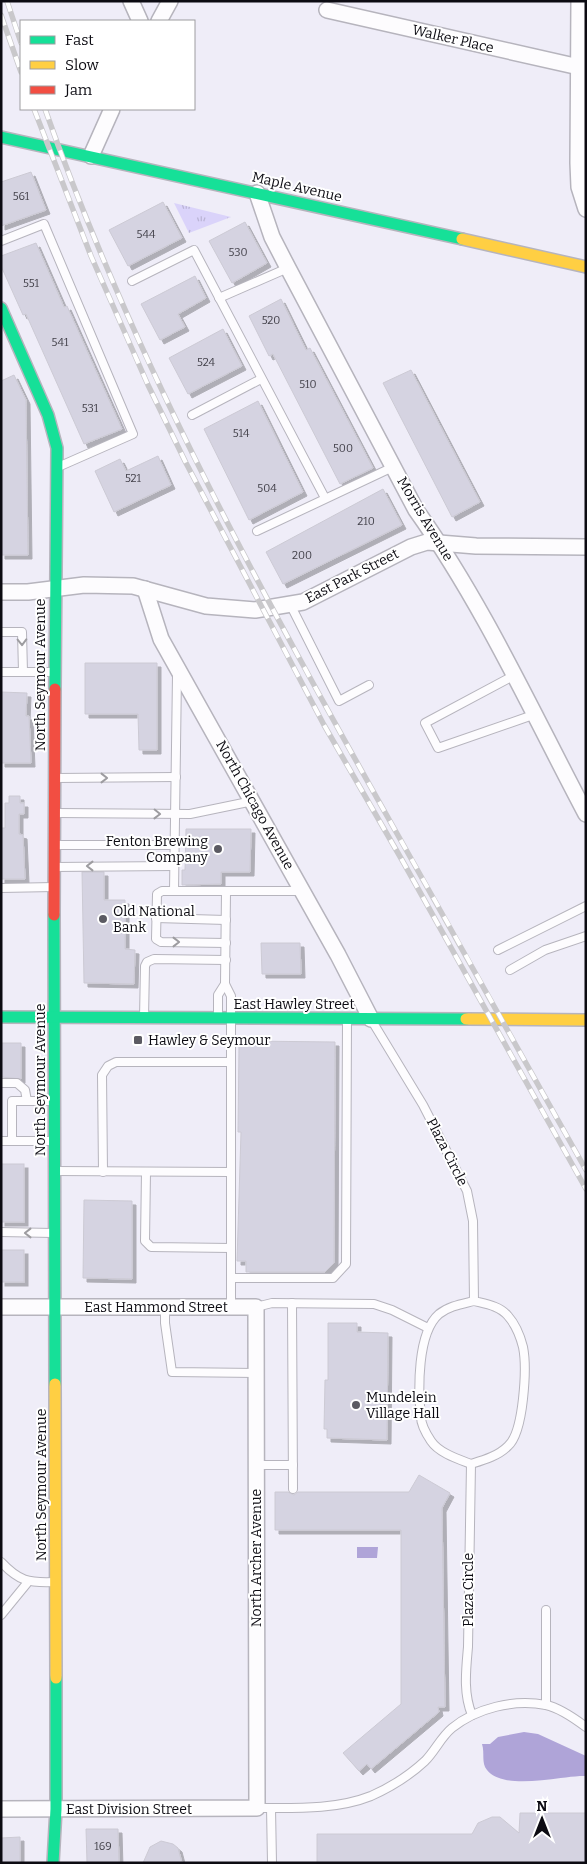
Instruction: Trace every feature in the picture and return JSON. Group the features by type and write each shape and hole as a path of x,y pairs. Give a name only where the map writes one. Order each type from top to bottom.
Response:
{"street":[{"path":"132,1 140,20"},
{"path":"160,20 170,1"},
{"path":"580,1 578,163 579,187 586,209"},
{"name":"Walker Place","path":"327,10 579,67"},
{"path":"91,156 112,110"},
{"name":"Maple Avenue","path":"1,137 586,267"},
{"name":"Morris Avenue","path":"257,193 272,237 416,510 440,543 465,585 586,814"},
{"name":"North Seymour Avenue","path":"1,308 48,416 57,448 58,558 55,589 56,813 54,866 56,1809 53,1863"},
{"name":"East Park Street","path":"1,592 55,589 84,585 145,589 206,606 255,610 303,602 411,546 427,542 476,546 586,547"},
{"name":"North Chicago Avenue","path":"145,589 158,632 338,955 371,1019"},
{"name":"East Hawley Street","path":"1,1017 586,1020"},
{"name":"East Hammond Street","path":"1,1307 256,1307"},
{"name":"North Archer Avenue","path":"256,1307 256,1466 264,1808"},
{"name":"East Division Street","path":"1,1809 264,1808"}],"lane":[{"path":"1,241 44,224 133,434 57,468"},
{"path":"132,281 194,250 325,498"},
{"path":"218,298 288,268"},
{"path":"192,415 261,379"},
{"path":"257,531 394,467"},
{"path":"290,604 339,701 369,685"},
{"path":"1,632 22,632 23,672"},
{"path":"174,891 178,668"},
{"path":"1,672 56,672"},
{"path":"513,676 424,722 438,748 534,715"},
{"path":"56,778 176,777"},
{"path":"56,813 190,814 253,801"},
{"path":"55,845 174,845"},
{"path":"54,866 174,866"},
{"path":"1,888 55,887"},
{"path":"226,943 161,942 156,939 157,894 162,891 302,891"},
{"path":"226,892 225,984 231,996 231,1307"},
{"path":"498,950 586,906"},
{"path":"156,918 226,920"},
{"path":"510,970 545,950 586,936"},
{"path":"144,1018 145,966 148,962 154,959 226,960"},
{"path":"218,1018 218,995 225,984"},
{"path":"586,1014 586,1020"},
{"path":"231,1278 333,1278 346,1264 347,1019"},
{"name":"Plaza Circle","path":"371,1019 423,1105 467,1191 473,1221 474,1301"},
{"path":"103,1172 102,1075 108,1066 116,1062 231,1062"},
{"path":"1,1083 17,1083 24,1090 27,1101"},
{"path":"12,1140 12,1101 55,1101"},
{"path":"1,1140 55,1140"},
{"path":"55,1171 231,1172"},
{"path":"146,1172 145,1241 151,1247 231,1248"},
{"path":"1,1232 55,1233"},
{"path":"474,1301 501,1310 507,1314 517,1328 523,1348 523,1409 510,1445 494,1457 471,1464 454,1457 432,1443 421,1419 421,1351 428,1328 438,1315 455,1305 474,1301"},
{"path":"256,1307 272,1303 374,1304 392,1310 428,1328"},
{"path":"292,1303 294,1489"},
{"path":"165,1307 165,1323 172,1372 256,1373"},
{"name":"Plaza Circle","path":"471,1464 466,1669 467,1702 472,1715"},
{"path":"256,1466 293,1465"},
{"path":"1,1562 12,1573 28,1582 56,1582"},
{"path":"1,1615 28,1582"},
{"path":"546,1610 546,1705"},
{"path":"272,1863 264,1808 342,1804 370,1796 398,1781 425,1761 450,1729 472,1715 493,1707 524,1703 546,1705 586,1727"}],"green space":[{"path":"174,203 231,217 189,233"}],"shaded area":[{"path":"357,1547 378,1547 377,1558 357,1558"},
{"path":"524,1732 538,1734 586,1756 586,1776 534,1781 507,1780 495,1777 485,1767 482,1744 490,1744 498,1737"}],"building":[{"path":"31,172 46,210 1,226 1,182"},
{"path":"163,202 182,238 128,266 109,230"},
{"path":"245,222 267,263 232,283 209,241"},
{"path":"36,243 64,307 67,306 122,429 84,444 26,314 23,315 1,266 1,256"},
{"path":"195,276 206,298 178,314 185,327 160,340 141,304"},
{"path":"281,299 306,350 310,348 373,468 340,484 273,354 269,356 249,316"},
{"path":"223,329 242,366 188,394 169,358"},
{"path":"411,370 480,502 452,517 383,383"},
{"path":"14,375 26,400 28,555 1,555 1,381"},
{"path":"258,401 303,492 249,520 204,429"},
{"path":"158,456 171,485 114,512 95,471 120,459 126,471"},
{"path":"383,489 402,525 283,584 266,552"},
{"path":"85,663 157,663 157,750 139,750 138,714 85,714"},
{"path":"1,692 27,693 26,716 29,716 31,763 1,763"},
{"path":"9,796 20,796 20,803 24,803 24,814 19,814 19,834 23,835 25,879 1,879 1,828 5,828 5,803 9,803"},
{"name":"Fenton Brewing Company","path":"186,829 251,829 250,872 221,872 221,884 182,885 182,870 185,870"},
{"path":"82,872 104,872 104,900 125,900 125,949 135,950 134,984 84,983"},
{"path":"261,943 300,943 301,974 262,974"},
{"path":"248,1041 335,1042 334,1263 325,1272 246,1272 246,1261 237,1261 241,1132 238,1132 239,1044 248,1044"},
{"path":"1,1043 21,1043 21,1079 1,1077"},
{"path":"1,1164 24,1164 24,1222 1,1222"},
{"path":"84,1200 132,1201 132,1279 83,1278"},
{"path":"1,1250 24,1250 24,1282 1,1282"},
{"name":"Mundelein Village Hall","path":"328,1323 357,1323 357,1332 388,1333 387,1440 327,1438 327,1429 324,1429 325,1380 328,1380"},
{"path":"419,1475 450,1493 442,1508 445,1707 438,1707 439,1712 371,1769 367,1764 359,1771 343,1753 401,1704 401,1530 275,1530 275,1492 288,1492 294,1495 298,1492 409,1492"},
{"path":"520,1813 586,1813 586,1863 317,1863 317,1834 472,1834 478,1823 492,1817 500,1817 519,1833"},
{"path":"86,1829 118,1829 119,1863 87,1863"},
{"path":"20,1837 20,1863 1,1863 1,1838"},
{"path":"161,1841 173,1844 178,1848 182,1863 143,1863 150,1847"}],"railway":[{"path":"7,1 20,40"},
{"path":"1,15 20,69"},
{"path":"34,110 91,256 148,385 186,463 324,725 402,860 586,1189"},
{"path":"45,110 81,205 120,299 208,485 304,666 586,1170"}],"traffic: fast":[{"path":"1,137 462,239"},
{"path":"1,308 48,415 57,448 55,689"},
{"path":"54,915 55,1384"},
{"path":"1,1017 466,1019"},
{"path":"53,1863 56,1809 56,1678"}],"traffic: slow":[{"path":"462,239 586,267"},
{"path":"466,1019 586,1020"},
{"path":"55,1384 56,1678"}],"traffic: jam":[{"path":"54,915 55,689"}],"place":[{"name":"Fenton Brewing Company","path":"218,849"},
{"name":"Old National Bank","path":"103,919"},
{"name":"Hawley & Seymour","path":"138,1040"},
{"name":"Mundelein Village Hall","path":"356,1405"}]}
